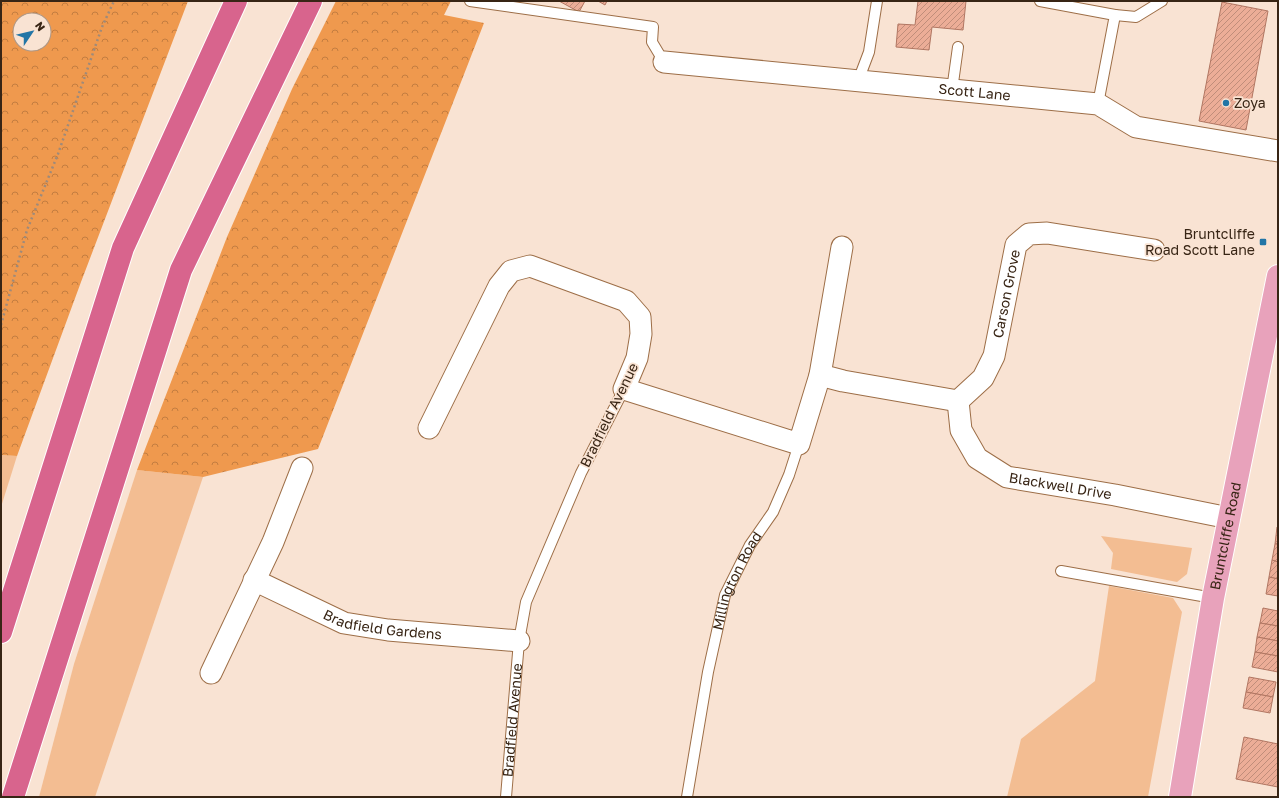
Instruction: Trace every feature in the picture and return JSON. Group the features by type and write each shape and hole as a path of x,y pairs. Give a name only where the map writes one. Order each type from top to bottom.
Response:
{"highway":[{"path":"1,632 123,248 236,1"},
{"path":"13,797 181,270 311,1"}],"main road":[{"name":"Bruntcliffe Road","path":"1180,797 1213,598 1229,518 1271,338 1278,276"}],"street":[{"name":"Scott Lane","path":"664,62 1098,104 1136,127 1278,151"},
{"name":"Carson Grove","path":"958,402 983,378 994,356 1016,245 1029,234 1047,233 1154,250"},
{"name":"Millington Road","path":"799,444 820,375 842,247"},
{"name":"Bradfield Avenue","path":"429,428 499,286 511,271 530,266 626,301 640,317 641,334 637,358 624,389"},
{"path":"820,375 842,381 958,402"},
{"path":"624,389 799,444"},
{"name":"Blackwell Drive","path":"958,402 961,430 977,458 1007,478 1115,495 1229,518"},
{"path":"211,673 272,542 302,468"},
{"name":"Bradfield Gardens","path":"254,580 344,623 388,630 519,641"}],"lane":[{"path":"470,1 653,27 652,42 664,62"},
{"path":"858,81 869,52 877,1"},
{"path":"1040,1 1115,15 1136,17 1162,1"},
{"path":"1098,104 1115,15"},
{"path":"952,90 958,47"},
{"name":"Bradfield Avenue","path":"506,797 519,641 526,602 581,473 624,389"},
{"name":"Millington Road","path":"687,797 708,672 725,595 750,546 773,512 789,475 799,444"},
{"path":"1060,571 1213,598"}],"path":[{"path":"1,325 27,230 58,154 102,27 114,1"}],"shaded area":[{"path":"1,455 17,456 1,507"},
{"path":"137,470 203,477 95,797 39,797 74,664"},
{"path":"1101,536 1192,548 1187,574 1177,582 1111,569 1113,553"},
{"path":"1109,586 1173,598 1182,612 1148,797 1007,797 1021,739 1095,681"}],"green space":[{"path":"1,1 188,1 81,282 17,456 1,455"},
{"path":"336,1 451,1 444,15 484,23 318,449 203,477 137,470 227,237 292,89"}],"building":[{"path":"559,1 585,1 579,12"},
{"path":"598,1 607,1 605,5"},
{"path":"918,1 966,1 963,30 932,27 929,50 896,47 898,24 915,25"},
{"path":"1222,2 1268,11 1246,130 1199,121"},
{"path":"1277,527 1278,544 1275,544"},
{"path":"1275,544 1278,544 1278,562 1272,560"},
{"path":"1272,560 1278,562 1278,579 1269,577"},
{"path":"1269,577 1278,579 1278,596 1266,594"},
{"path":"1263,608 1278,611 1278,626 1260,623"},
{"path":"1260,623 1278,626 1278,641 1257,637"},
{"path":"1257,637 1278,641 1278,656 1255,652"},
{"path":"1255,652 1278,656 1278,672 1252,667"},
{"path":"1249,677 1276,682 1273,697 1246,692"},
{"path":"1246,692 1273,697 1270,713 1243,708"},
{"path":"1244,737 1278,744 1278,787 1236,779"}],"place":[{"name":"Zoya","path":"1226,103"},
{"name":"Bruntcliffe Road Scott Lane","path":"1263,242"}]}
